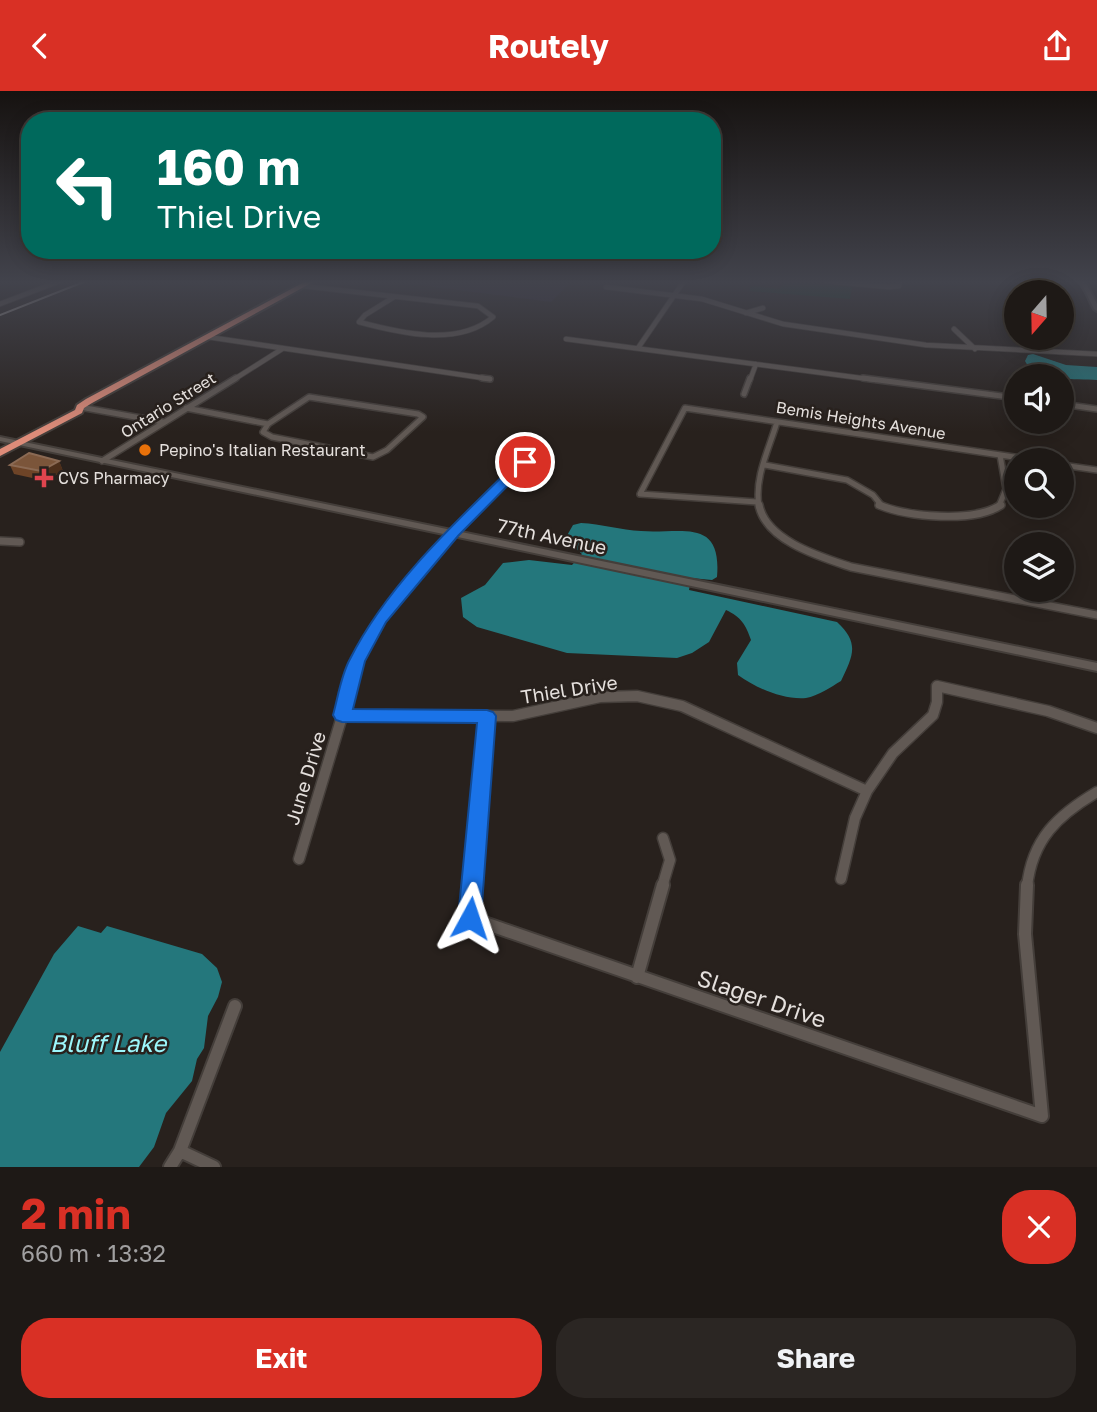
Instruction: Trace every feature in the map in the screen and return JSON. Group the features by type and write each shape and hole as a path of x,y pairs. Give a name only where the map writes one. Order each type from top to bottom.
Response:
{"highway":[{"path":"0,453 7,443 80,407 219,331"}],"street":[{"path":"424,331 444,334 467,331"},
{"path":"638,348 650,331"},
{"path":"832,331 926,345 1097,355"},
{"path":"955,331 975,349"},
{"path":"208,337 490,379"},
{"path":"566,339 1004,396"},
{"name":"Ontario Street","path":"102,461 282,349"},
{"path":"744,394 756,364"},
{"path":"186,408 268,424 309,397 418,414 423,418 387,450 373,457 272,437 263,432 268,424"},
{"path":"1074,406 1097,409"},
{"path":"80,407 163,422"},
{"name":"Bemis Heights Avenue","path":"757,502 640,494 685,408 1004,456"},
{"path":"777,422 758,487 757,502 766,520 782,535 836,563 865,571 1097,615"},
{"name":"77th Avenue","path":"7,443 1097,667"},
{"path":"765,465 840,477 855,482 875,495 880,506 954,517 988,512 1003,502 1006,493 1000,455"},
{"name":"June Drive","path":"299,859 357,661 370,633 453,533 525,462"},
{"path":"1074,467 1097,470"},
{"path":"0,541 20,542"},
{"path":"841,879 855,818 867,791 893,753 933,715 937,702 937,686 1048,711 1097,728"},
{"name":"Thiel Drive","path":"342,715 513,716 600,697 636,696 661,700 723,723 867,791"},
{"name":"Slager Drive","path":"487,716 470,918 1042,1116 1024,926 1028,871 1037,846 1054,824 1069,808 1097,792"},
{"path":"637,977 670,860 663,838"},
{"path":"170,1167 180,1151 235,1006"},
{"path":"180,1151 214,1167"}],"water":[{"path":"1033,354 1063,364 1027,364 1025,361 1028,355"},
{"path":"1074,366 1097,367 1097,380 1074,379"},
{"path":"581,523 641,531 684,531 706,537 713,545 717,558 717,577 712,580 691,578 689,590 837,622 852,643 849,664 841,681 815,695 797,698 761,689 745,680 738,675 737,663 751,640 742,622 726,610 709,642 692,653 677,658 567,653 477,627 463,617 461,598 485,585 503,563 529,560 572,565 582,554 565,539 573,525"},
{"name":"Bluff Lake","path":"78,926 101,933 107,926 202,954 217,968 222,982 208,1016 204,1048 197,1059 192,1081 166,1113 154,1147 139,1167 0,1167 0,1052 54,954"}],"building":[{"path":"29,453 59,461 41,471 10,465"}],"place":[{"name":"Pepino's Italian Restaurant","path":"145,450"},
{"name":"CVS Pharmacy","path":"44,478"}],"route":[{"path":"470,918 487,716 342,715 357,661 379,620 453,533 525,462"}]}
